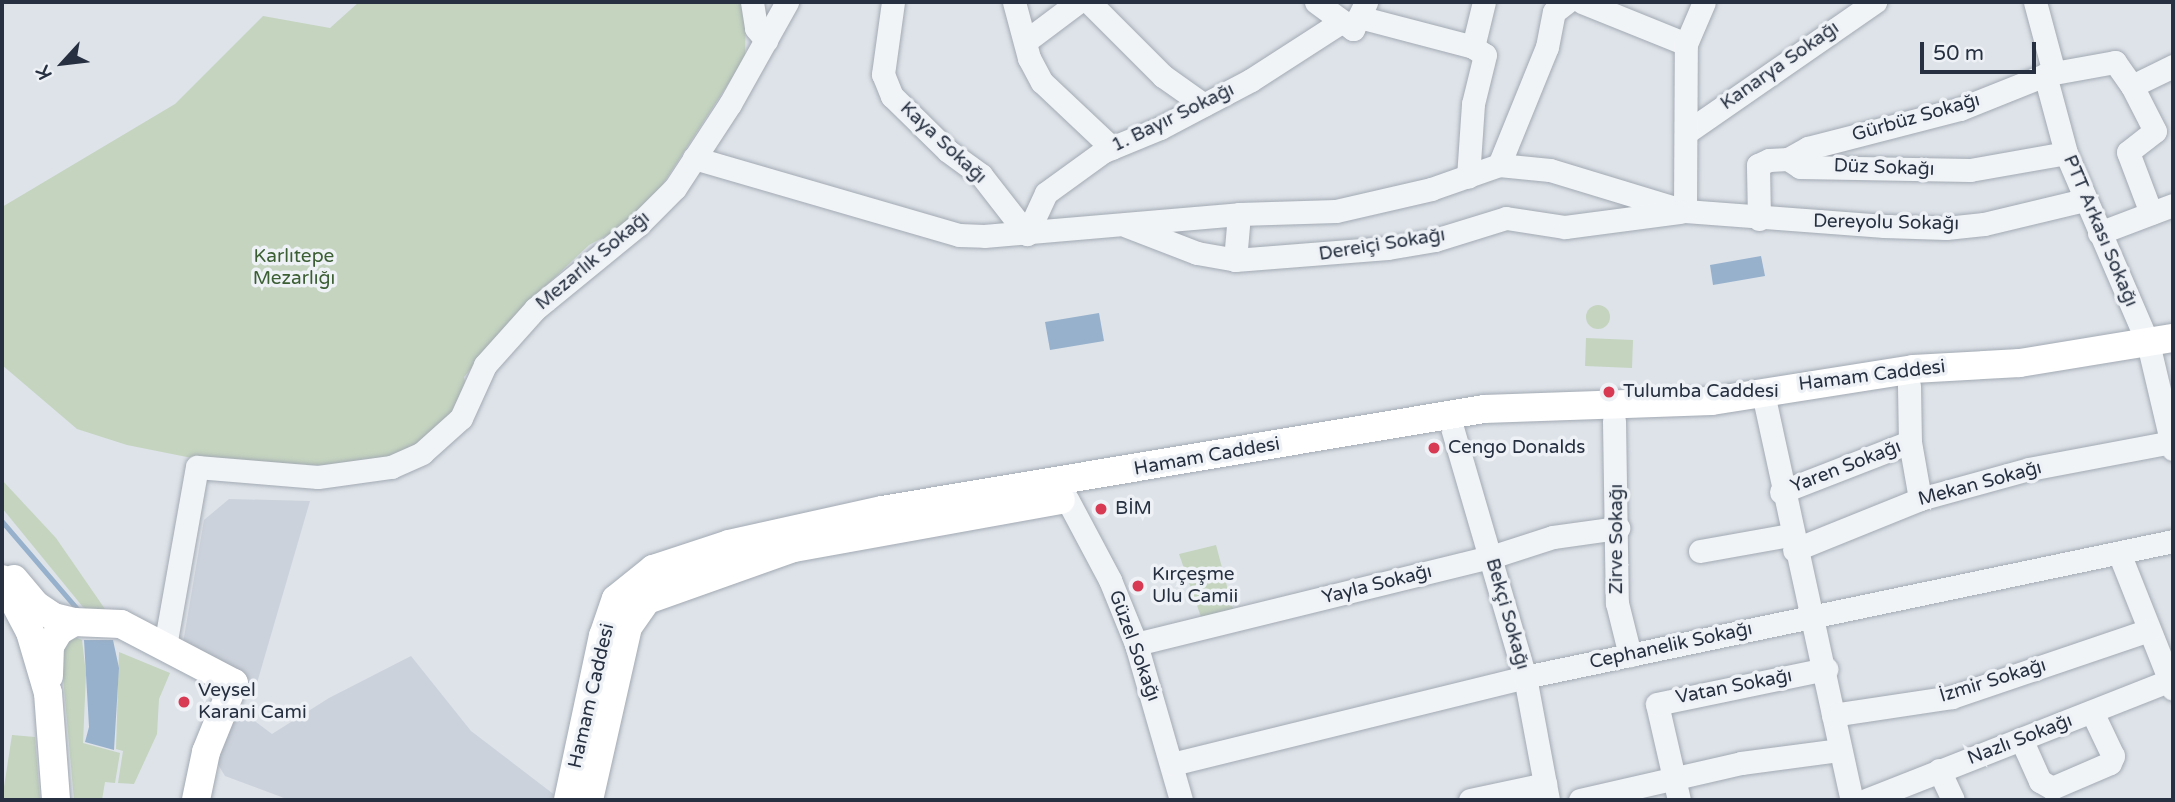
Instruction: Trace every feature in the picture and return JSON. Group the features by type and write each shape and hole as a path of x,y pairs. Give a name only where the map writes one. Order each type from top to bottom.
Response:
{"main road":[{"name":"Hamam Caddesi","path":"1452,423 1522,419 1666,420 1913,369 2020,363 2161,341"},
{"name":"Hamam Caddesi","path":"568,800 603,636 616,599 630,584 653,569 800,524 1017,498 1452,423 1546,403 1764,399 1981,377 2020,363"},
{"name":"Hamam Caddesi","path":"589,800 628,627 647,600 676,586 794,548 1017,498"},
{"path":"2,566 36,605 54,617 74,622 121,624 234,683 206,752 205,798"},
{"path":"2,579 30,632 48,693"},
{"path":"56,800 48,693 50,646 59,631 74,622"}],"street":[{"path":"752,2 757,28 766,40"},
{"name":"Mezarlık Sokağı","path":"165,646 197,467 318,477 391,467 422,453 461,418 485,365 506,340 561,286 659,206 694,158 787,2"},
{"name":"Kaya Sokağı","path":"893,2 883,74 892,96 948,151 981,175 1027,234"},
{"path":"1014,2 1029,58 1042,82 1112,148"},
{"path":"1026,41 1078,2"},
{"path":"1089,2 1163,76 1204,105"},
{"path":"1317,2 1354,18 1473,47 1485,55 1473,104 1468,177"},
{"path":"1473,47 1484,2"},
{"path":"1499,165 1547,47 1553,12 1567,2"},
{"path":"1582,2 1686,44"},
{"path":"694,158 959,235 1027,234 1239,214 1336,211 1468,177 1499,165 1550,170 1685,211 1686,44 1704,2"},
{"name":"Kanarya Sokağı","path":"1687,132 1875,2"},
{"name":"PTT Arkası Sokağı","path":"2035,2 2066,153 2099,233 2161,341 2173,446"},
{"name":"1. Bayır Sokağı","path":"1027,234 1046,192 1112,148 1204,105 1354,18"},
{"path":"2049,74 2115,61 2132,86 2155,131 2128,152 2151,213"},
{"path":"2132,86 2173,66"},
{"name":"Gürbüz Sokağı","path":"1788,159 1808,148 1960,109 2049,74"},
{"name":"Düz Sokağı","path":"1788,159 1800,167 1970,170 2066,153"},
{"path":"1759,219 1758,165 1788,159"},
{"name":"Dereyolu Sokağı","path":"1685,211 1759,219 1946,228 2084,200"},
{"path":"2099,233 2173,205"},
{"name":"Dereiçi Sokağı","path":"1121,224 1197,253 1235,260 1388,248 1435,240 1506,218 1565,228 1685,211"},
{"path":"1235,260 1239,214"},
{"path":"1909,386 1910,442 1920,499"},
{"path":"1764,399 1792,543 1826,669 1852,800"},
{"name":"Zirve Sokağı","path":"1614,421 1618,528 1617,603 1630,655"},
{"name":"Bekçi Sokağı","path":"1452,423 1525,677 1546,792"},
{"name":"Yaren Sokağı","path":"1781,492 1910,442"},
{"name":"Mekan Sokağı","path":"1700,551 1792,543 1920,499 2029,469 2173,446"},
{"name":"Güzel Sokağı","path":"1064,490 1110,580 1136,644 1181,800"},
{"name":"Yayla Sokağı","path":"1136,644 1491,557 1553,537 1618,528"},
{"name":"Cephanelik Sokağı","path":"1172,764 1525,677 2173,541"},
{"path":"2119,553 2172,683"},
{"name":"İzmir Sokağı","path":"1833,715 1952,697 2150,630"},
{"name":"Vatan Sokağı","path":"1679,800 1657,704 1826,669"},
{"name":"Nazlı Sokağı","path":"1866,800 2172,683"},
{"path":"2022,741 2046,788 2105,767 2113,756 2092,712"},
{"path":"1580,800 1674,777 1840,750"},
{"path":"1939,771 1953,800"},
{"path":"1470,800 1546,792"}],"shaded area":[{"path":"229,499 310,501 257,683 182,649 204,520"},
{"path":"411,656 471,731 556,796 546,800 284,798 225,776 216,761 230,713 248,716 272,734 329,698"}],"green space":[{"name":"Karlıtepe Mezarlığı","path":"359,2 746,2 745,58 661,187 628,224 589,245 518,312 464,377 468,396 445,423 398,458 360,467 207,461 127,445 77,429 2,365 2,207 175,104 263,16 330,28"},
{"path":"1593,305 1603,305 1610,312 1610,322 1603,329 1593,329 1586,322 1586,312"},
{"path":"1586,338 1633,340 1632,368 1585,366"},
{"path":"2,480 56,538 107,612 87,612 2,508"},
{"path":"1216,545 1233,609 1201,617 1179,554"},
{"path":"68,640 82,640 86,674 83,743 120,753 115,783 105,782 102,800 74,800 61,654"},
{"path":"119,652 170,673 159,699 157,734 134,784 118,783 123,751 116,749"},
{"path":"12,735 35,737 40,800 2,800"}],"water":[{"path":"1761,256 1765,276 1713,285 1710,265"},
{"path":"1099,313 1104,341 1050,350 1045,322"},
{"path":"84,640 113,640 119,668 114,750 85,742 89,727"}],"waterway":[{"path":"2,521 81,613"}],"place":[{"name":"Tulumba Caddesi","path":"1609,392"},
{"name":"Cengo Donalds","path":"1434,448"},
{"name":"BİM","path":"1101,509"},
{"name":"Kırçeşme Ulu Camii","path":"1138,586"},
{"name":"Veysel Karani Cami","path":"184,702"}]}
